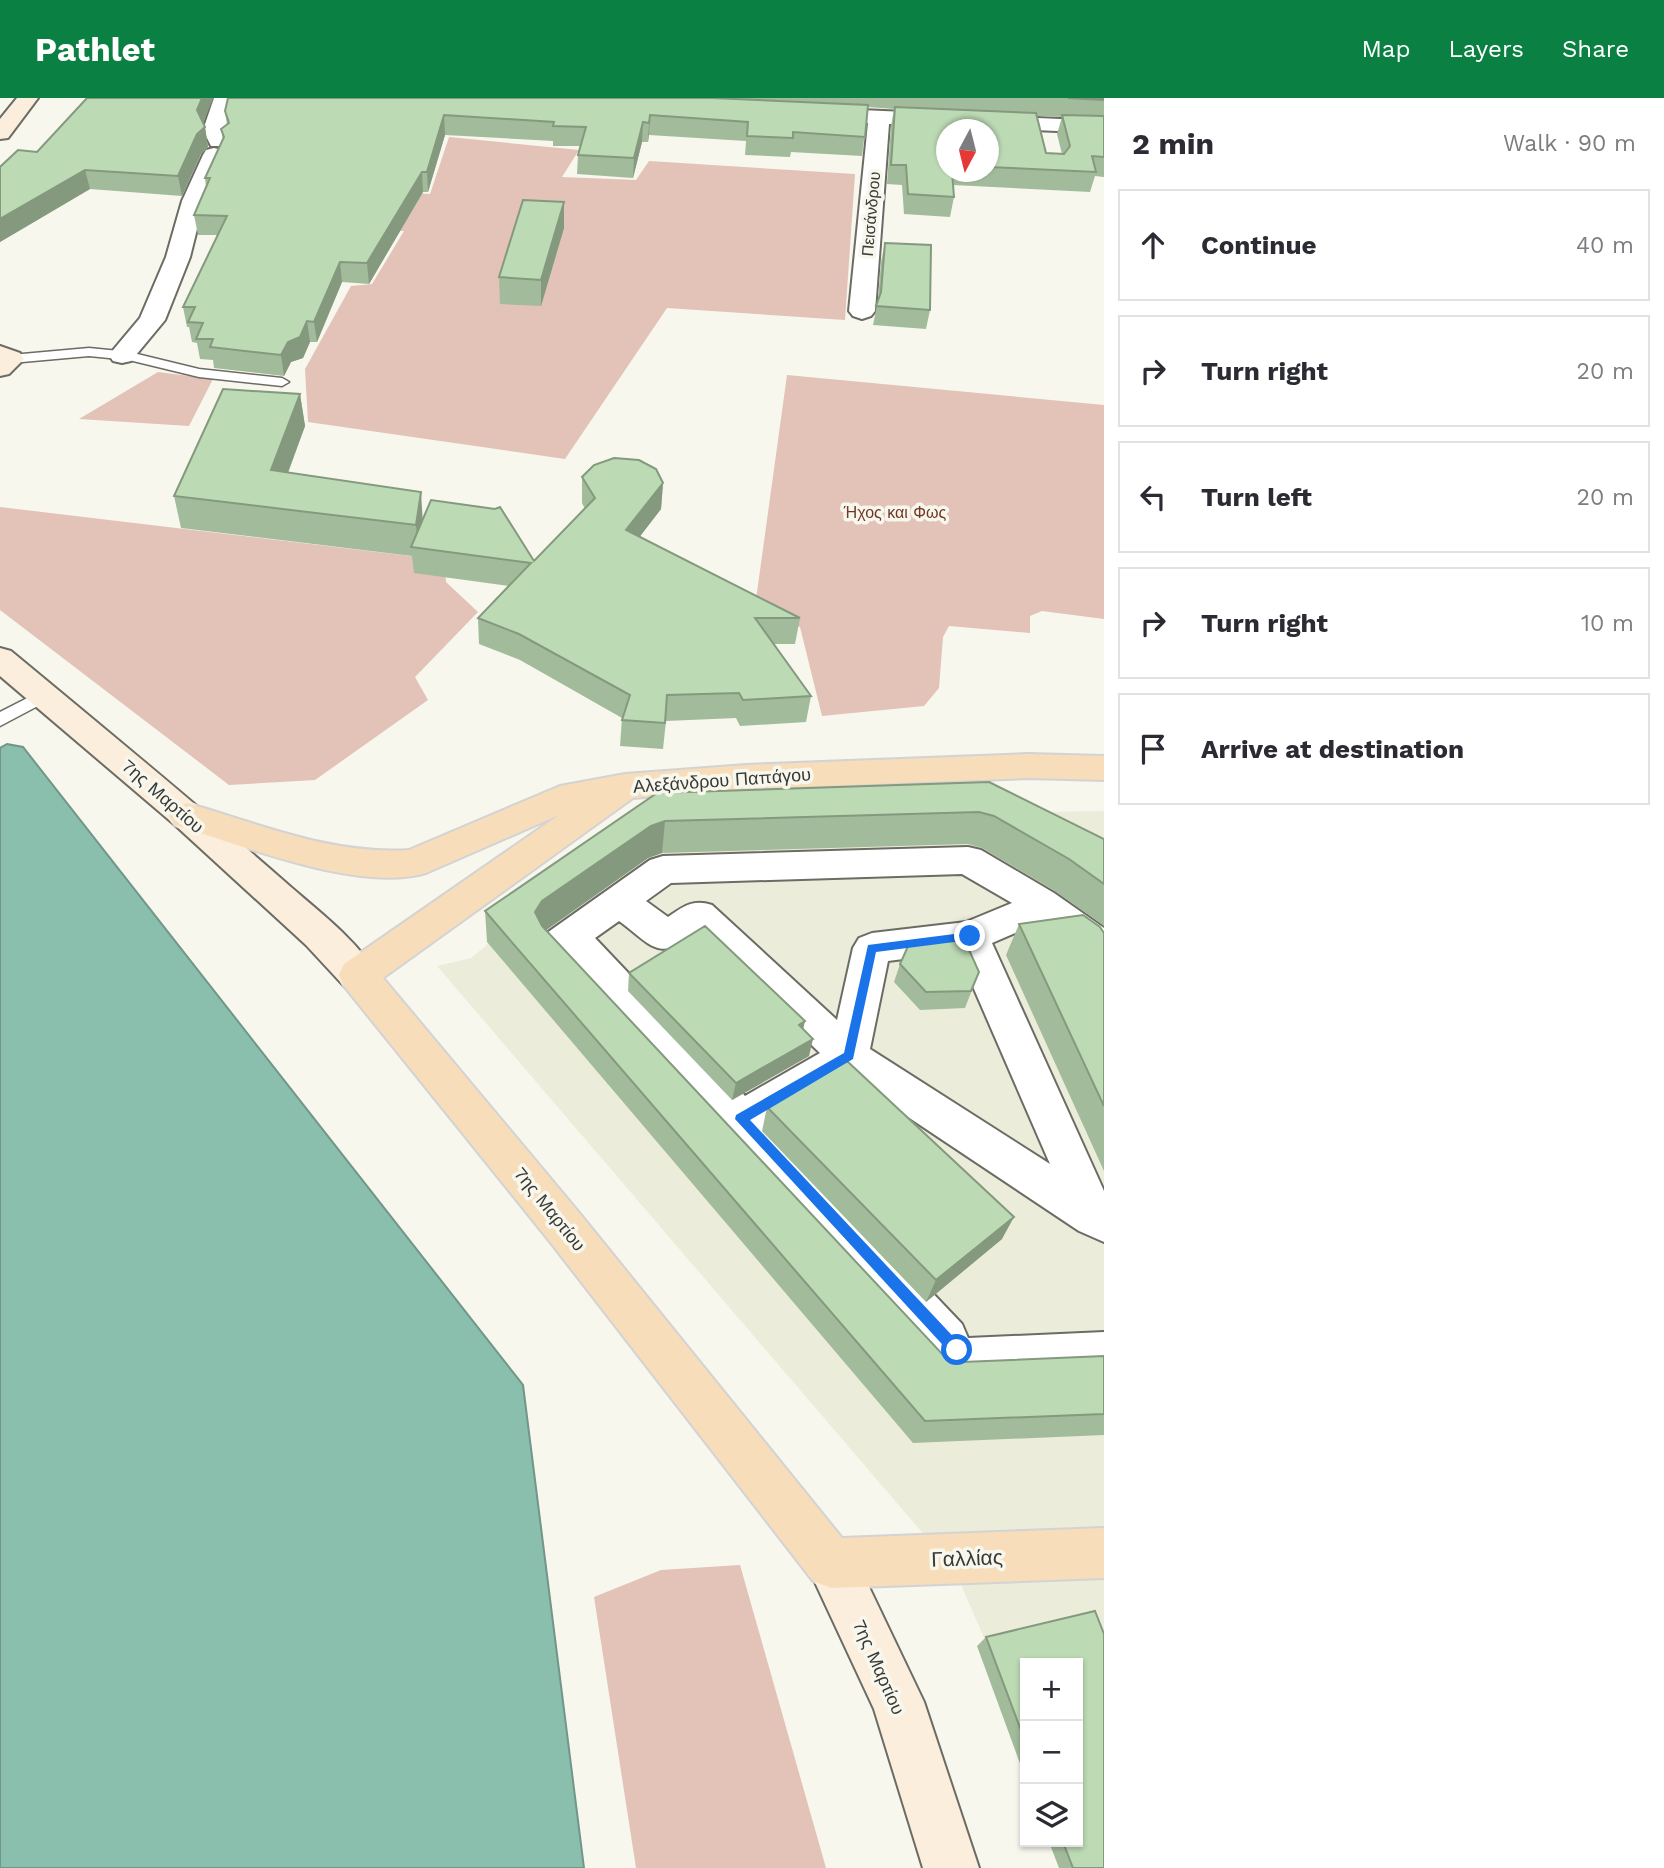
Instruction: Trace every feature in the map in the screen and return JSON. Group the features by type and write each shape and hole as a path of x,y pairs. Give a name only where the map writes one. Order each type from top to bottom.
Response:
{"main road":[{"path":"0,133 28,98"},
{"name":"7ης Μαρτίου","path":"0,659 187,816 319,935 358,975 566,1229 831,1563 898,1702 951,1868"},
{"name":"Αλεξάνδρου Παπάγου","path":"358,975 625,786 746,777 1028,766 1104,768"},
{"path":"187,816 332,859 384,865 413,863 572,794 625,786"},
{"name":"Γαλλίας","path":"831,1563 1104,1553"}],"street":[{"path":"122,355 152,320 178,257 193,201 217,148 214,130 224,98"},
{"path":"797,113 879,117 912,108 1051,125 1104,127"},
{"name":"Πεισάνδρου","path":"862,311 879,117"},
{"path":"1104,952 1101,946 1038,906 960,870 677,877 557,945 735,1122 957,1350 1104,1343"},
{"path":"625,906 667,936 699,915 849,1056 1099,1220"},
{"path":"735,1122 849,1056 872,948 970,936 1038,906"},
{"path":"1038,906 1093,945 1104,967"},
{"path":"970,936 1099,1220"},
{"path":"735,1122 948,1361 1104,1354"}],"lane":[{"path":"4,361 66,352 122,355 199,373 282,382"},
{"path":"0,720 45,695"}],"shaded area":[{"path":"7,744 23,747 523,1385 584,1868 0,1868 0,748"},
{"path":"1104,811 1104,1868 1083,1847 1083,1658 1020,1658 1020,1720 955,1571 437,966 471,958 640,818"}],"green space":[{"path":"449,137 579,150 562,177 636,180 649,161 855,174 845,320 667,308 565,459 308,422 305,369 351,286 372,284 404,231 365,230 351,189 430,194"},
{"path":"158,372 213,379 189,426 79,419"},
{"name":"Ήχος και Φως","path":"787,375 1104,405 1104,619 1042,611 1030,616 1030,633 949,626 943,637 939,688 924,706 822,716 800,627 754,614"},
{"path":"0,507 444,560 446,582 478,612 415,677 428,700 315,780 229,785 0,610"},
{"path":"740,1565 826,1868 636,1868 594,1597 661,1570"}],"building":[{"path":"87,98 202,98 197,110 205,127 197,134 178,176 85,170 0,219 0,167 18,150 37,152"},
{"path":"228,98 712,98 868,105 865,137 793,132 793,138 747,136 748,122 650,115 649,123 643,122 634,158 578,155 586,127 553,126 554,122 444,115 427,172 422,172 367,263 340,262 314,322 307,321 300,337 288,342 281,355 210,347 213,339 196,339 203,323 188,322 195,307 183,307 227,216 194,215 210,178 205,178 224,137 221,129 229,123 225,111"},
{"path":"1068,98 1104,98 1104,100"},
{"path":"895,107 1036,113 1046,153 1064,154 1070,146 1062,115 1104,116 1104,157 1092,156 1096,172 999,167 999,119 936,119 936,182 953,182 954,197 908,194 906,165 891,165"},
{"path":"523,200 564,202 541,280 499,277"},
{"path":"885,243 931,245 930,310 876,306 881,292"},
{"path":"223,389 300,394 271,470 421,492 416,525 174,496"},
{"path":"614,458 639,460 656,469 663,483 626,530 800,618 755,618 811,696 743,700 739,693 667,695 665,723 622,720 630,695 519,634 478,618 531,563 411,547 431,500 495,509 500,507 534,561 595,498 582,477 594,465"},
{"path":"989,782 1104,839 1104,884 1069,859 994,816 979,812 665,821 651,826 542,901 535,912 542,926 944,1356 962,1362 1104,1356 1104,1414 925,1421 485,911 657,793"},
{"path":"1083,915 1104,933 1104,1106 1019,924"},
{"path":"705,926 805,1021 799,1025 813,1039 736,1083 629,973"},
{"path":"960,937 966,943 979,972 971,991 926,992 900,964 909,944"},
{"path":"847,1061 1014,1217 936,1280 767,1107"},
{"path":"1095,1611 1104,1634 1104,1868 1073,1868 1065,1847 1083,1847 1083,1658 1020,1658 1020,1728 986,1637"}],"route":[{"path":"957,1350 741,1119 849,1056 872,948 970,936"}]}
